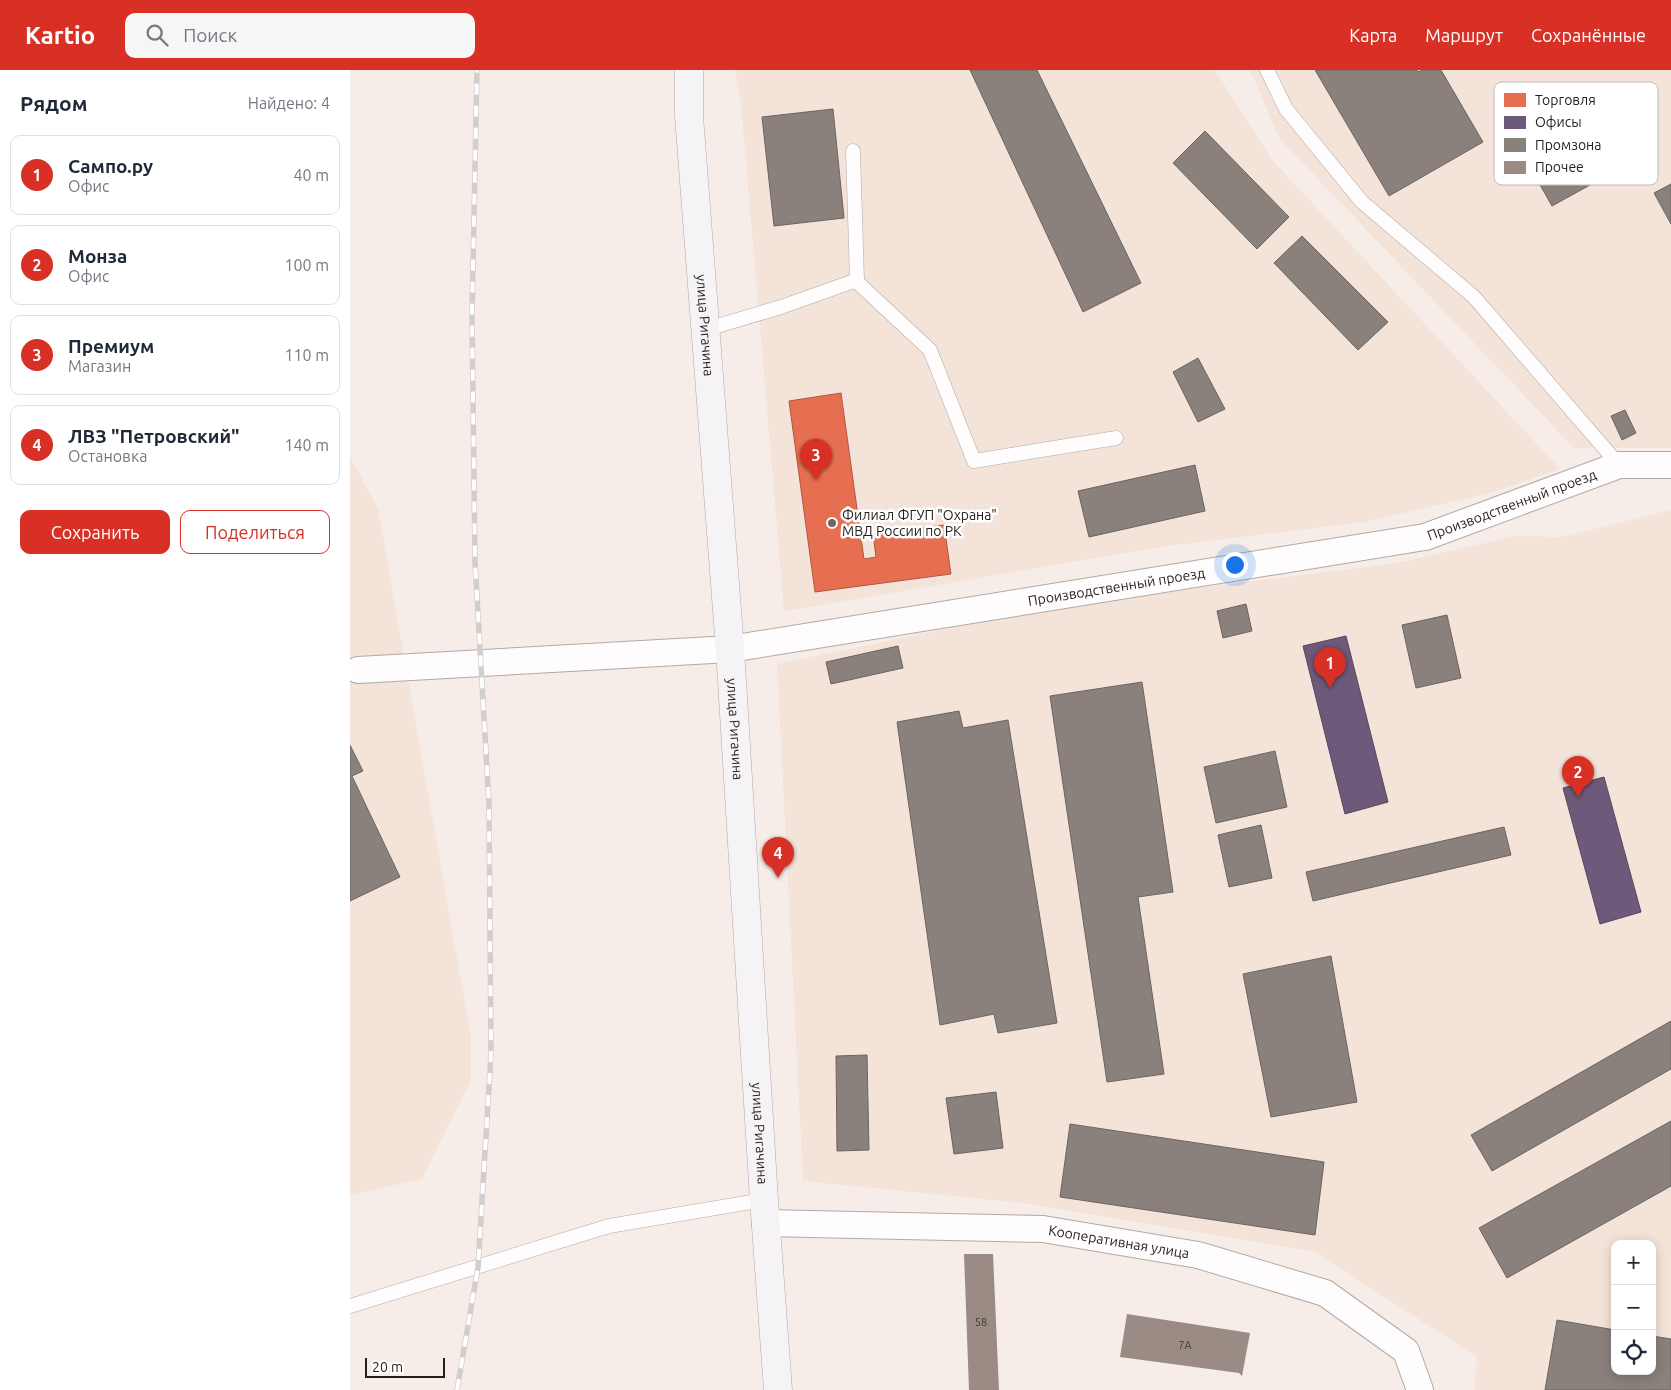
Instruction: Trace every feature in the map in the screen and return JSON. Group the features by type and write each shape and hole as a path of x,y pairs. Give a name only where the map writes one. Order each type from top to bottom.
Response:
{"main road":[{"name":"улица Ригачина","path":"689,70 689,116 707,329 730,649 764,1212 778,1390"}],"street":[{"name":"Производственный проезд","path":"358,670 730,649 1425,537 1619,465 1671,465"},
{"name":"Кооперативная улица","path":"764,1212 1043,1229 1198,1255 1326,1293 1406,1351 1420,1390"}],"lane":[{"path":"1267,70 1286,109 1362,202 1474,297 1619,465"},
{"path":"853,150 856,280 930,350 974,462 1116,438"},
{"path":"707,329 781,307 856,280"},
{"path":"350,1306 609,1226 764,1212"}],"shaded area":[{"path":"735,70 1215,70 1272,160 1560,469 1494,492 1365,522 1168,546 784,611 741,103"},
{"path":"1250,70 1671,70 1671,448 1574,448 1279,138"},
{"path":"350,457 378,508 471,1038 471,1080 422,1179 350,1195"},
{"path":"1671,510 1671,1390 1474,1390 1477,1357 1315,1252 1024,1203 803,1181 777,664 1050,607 1397,563 1516,536 1562,537"}],"building: Торговля":[{"path":"841,393 864,559 876,557 873,534 944,525 951,574 815,592 789,401"}],"building: Офисы":[{"path":"1346,636 1388,802 1345,814 1303,646"},
{"path":"1604,777 1641,912 1600,924 1563,788"}],"building: Промзона":[{"path":"970,70 1037,70 1141,283 1083,312"},
{"path":"1315,70 1417,70 1418,72 1422,70 1441,70 1483,142 1389,196"},
{"path":"833,109 844,218 774,226 762,117"},
{"path":"1205,131 1289,217 1257,249 1173,163"},
{"path":"1671,184 1671,224 1654,193"},
{"path":"1540,185 1590,185 1552,206"},
{"path":"1302,236 1388,322 1358,350 1274,263"},
{"path":"1198,358 1225,409 1198,422 1173,372"},
{"path":"1625,410 1636,433 1622,440 1611,416"},
{"path":"1195,465 1205,511 1089,537 1078,491"},
{"path":"1246,604 1252,631 1223,638 1217,611"},
{"path":"1447,615 1461,678 1416,688 1402,625"},
{"path":"898,646 903,668 831,684 826,662"},
{"path":"1142,682 1173,892 1138,897 1164,1074 1107,1082 1050,696"},
{"path":"959,711 963,728 1008,720 1057,1023 998,1033 994,1014 940,1025 897,722"},
{"path":"350,745 363,771 352,776 400,877 350,901"},
{"path":"1275,751 1287,807 1216,823 1204,767"},
{"path":"1261,825 1272,878 1229,887 1218,835"},
{"path":"1504,827 1511,855 1313,901 1306,872"},
{"path":"1331,956 1357,1102 1271,1117 1243,974"},
{"path":"1671,1021 1671,1069 1492,1171 1471,1135"},
{"path":"867,1055 869,1150 837,1151 836,1056"},
{"path":"996,1092 1003,1148 954,1154 946,1098"},
{"path":"1671,1121 1671,1186 1507,1278 1479,1228"},
{"path":"1070,1124 1324,1162 1315,1235 1060,1197"},
{"path":"1557,1320 1611,1329 1611,1375 1656,1375 1656,1337 1671,1339 1671,1390 1545,1390"}],"building: Прочее":[{"path":"964,1254 993,1254 999,1390 969,1390"},
{"path":"1127,1314 1250,1333 1242,1376 1239,1373 1120,1357"}],"railway":[{"path":"457,1390 478,1267 491,1054 489,804 475,562 472,314 477,70"}],"place":[{"name":"Премиум","path":"816,480"},
{"name":"Филиал ФГУП \"Охрана\" МВД России по РК","path":"832,523"},
{"name":"Сампо.ру","path":"1330,688"},
{"name":"Монза","path":"1578,797"},
{"name":"ЛВЗ \"Петровский\"","path":"778,878"}]}
